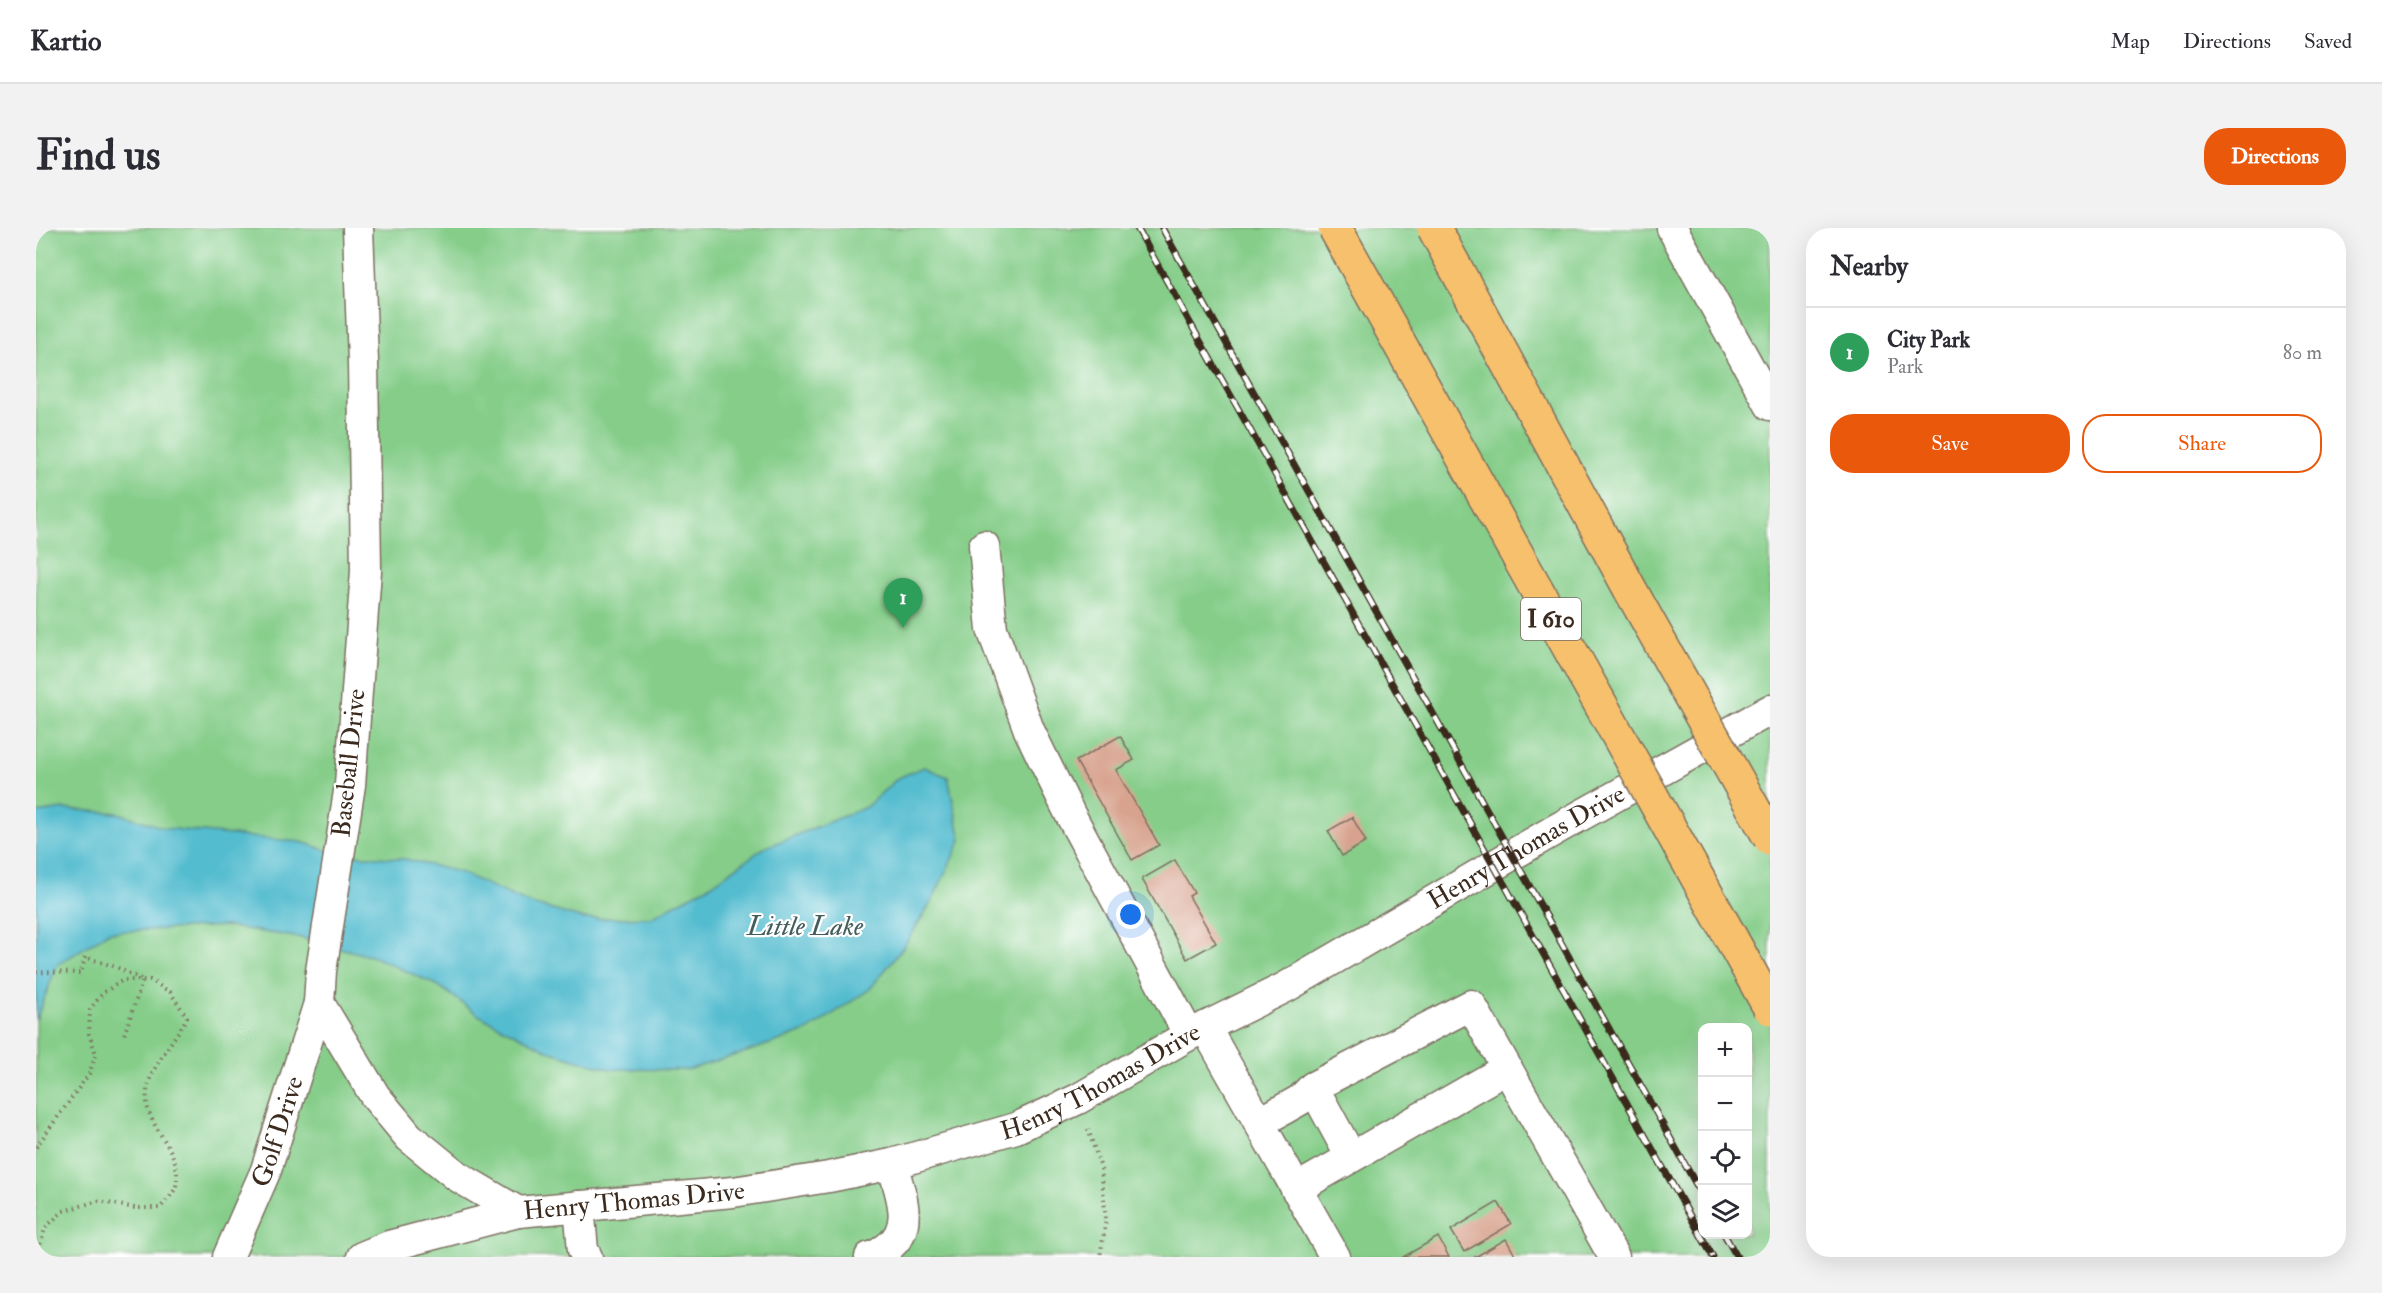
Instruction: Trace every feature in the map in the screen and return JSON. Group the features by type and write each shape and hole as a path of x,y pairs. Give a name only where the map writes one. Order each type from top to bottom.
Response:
{"highway":[{"name":"I 610","path":"1335,228 1770,1008"},
{"path":"1434,228 1631,591 1770,838"}],"street":[{"name":"Baseball Drive","path":"319,1004 321,971 350,785 366,571 363,362 358,228"},
{"path":"1672,228 1770,405"},
{"path":"984,546 992,629 1029,730 1070,814 1197,1031 1259,1123 1335,1257"},
{"name":"Henry Thomas Drive","path":"362,1257 389,1246 518,1212 733,1192 829,1177 892,1164 1016,1128 1078,1099 1197,1031 1286,987 1553,831 1770,710"},
{"path":"319,1004 375,1096 409,1137 457,1176 518,1212"},
{"name":"Golf Drive","path":"228,1257 266,1170 319,1004"},
{"path":"1259,1123 1300,1101 1313,1087 1471,1005 1614,1257"},
{"path":"1296,1189 1506,1069"},
{"path":"1313,1087 1351,1156"},
{"path":"870,1257 875,1256 897,1240 903,1229 903,1207 892,1164"},
{"path":"579,1206 583,1250 587,1257"}],"path":[{"path":"36,972 81,972 85,957 116,967 143,980"},
{"path":"36,1147 89,1074 96,1054 89,1034 90,1009 103,993 123,980 150,980 170,992 187,1017 156,1068 147,1090 149,1116 176,1159 176,1187 160,1208 135,1208 98,1201 63,1211 45,1228 37,1257"},
{"path":"124,1035 143,980"},
{"path":"1078,1099 1101,1168 1106,1220 1100,1257"}],"green space":[{"path":"36,228 1770,228 1770,1257 36,1257"}],"water":[{"name":"Little Lake","path":"924,767 948,777 961,840 932,901 905,945 870,989 807,1031 687,1070 610,1069 551,1052 480,1016 439,986 374,957 302,938 225,926 109,932 57,965 36,1020 36,813 64,809 118,813 164,828 301,842 339,854 405,859 459,872 528,903 584,919 651,917 711,885 764,848 866,807 898,778"}],"building":[{"path":"1120,736 1134,760 1116,770 1159,845 1132,860 1076,761"},
{"path":"1352,817 1366,842 1342,856 1328,831"},
{"path":"1175,860 1194,893 1189,896 1216,943 1187,959 1142,879"},
{"path":"1498,1202 1511,1224 1464,1252 1451,1230"},
{"path":"1438,1237 1449,1257 1403,1257"},
{"path":"1506,1239 1516,1257 1475,1257"}],"railway":[{"path":"1137,228 1713,1257"},
{"path":"1162,228 1698,1188"},
{"path":"1727,1239 1737,1257"}],"place":[{"name":"City Park","path":"903,628"}]}
